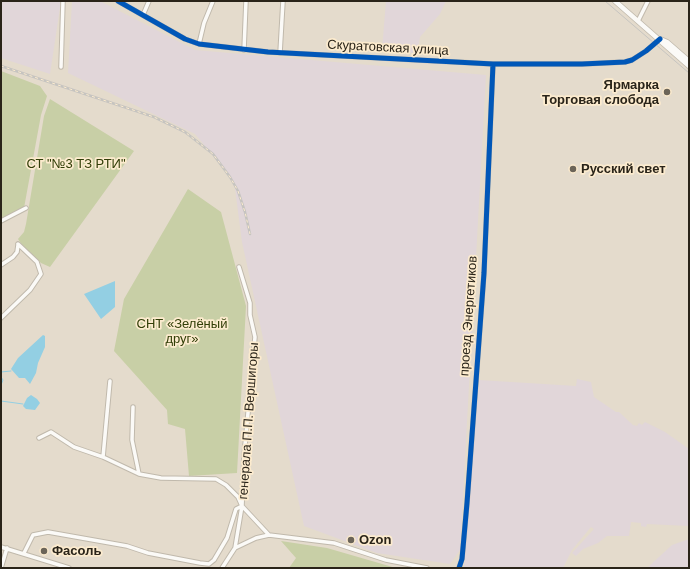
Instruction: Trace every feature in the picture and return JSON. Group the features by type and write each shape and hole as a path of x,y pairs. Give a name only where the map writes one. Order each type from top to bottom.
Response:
{"main road":[{"path":"615,1 689,61"},
{"path":"660,39 664,45 689,66"}],"street":[{"path":"61,67 63,1"},
{"name":"Скуратовская улица","path":"118,1 185,39 199,44 280,53 493,64 582,64 625,62 640,56 660,39"},
{"path":"142,15 149,1"},
{"path":"199,44 204,24 213,1"},
{"path":"244,50 246,1"},
{"path":"280,53 283,1"},
{"path":"638,21 648,1"},
{"name":"проезд Энергетиков","path":"459,568 462,559 466,517 484,273 493,64"},
{"path":"1,221 26,208"},
{"path":"1,265 17,252 18,244 37,262 41,274 30,290 1,318"},
{"name":"генерала П.П. Вершигоры","path":"235,548 242,506 244,456 255,337 250,315 250,303 239,267"},
{"path":"102,457 110,380"},
{"path":"133,407 132,440 139,474"},
{"path":"39,438 51,432 74,447 102,457 139,474 161,478 216,479 226,485 238,497 242,506 269,535"},
{"path":"24,553 33,535 48,532 118,544 148,553 209,564 214,560 225,542 235,512 242,506"},
{"path":"222,568 235,548 256,538 269,535 334,542 386,560 427,568"},
{"path":"1,547 24,553 61,567 69,568"},
{"path":"1,568 7,548"}],"shaded area":[{"path":"1,1 61,1 50,74 1,58"},
{"path":"72,1 100,1 195,50 486,75 460,550 450,564 377,553 304,526 242,242 234,181 195,134 68,73"},
{"path":"386,1 446,1 440,14 420,37 417,53 382,50"},
{"path":"577,379 591,382 594,397 616,412 619,412 633,425 637,426 639,423 642,425 645,422 665,432 689,449 689,526 647,524 646,527 641,526 641,523 631,522 629,536 607,536 598,543 583,549 576,556 572,553 594,529 591,527 572,550 563,568 464,568 479,380 576,386"},
{"path":"689,539 689,568 647,568 672,545"}],"green space":[{"path":"1,71 40,86 47,96 41,115 24,208 1,220"},
{"name":"СТ \"№3 ТЗ РТИ\"","path":"50,99 134,151 50,267 41,263 22,245 18,239 24,232 26,224 44,116"},
{"name":"СНТ «Зелёный друг»","path":"188,189 221,212 246,306 237,473 189,476 185,429 168,424 167,410 114,351 124,299"},
{"path":"281,541 327,548 396,568 289,568 296,558"}],"water":[{"path":"115,281 115,307 101,319 84,294"},
{"path":"43,335 45,336 45,347 38,363 36,373 30,384 25,378 19,378 11,369 18,358"},
{"path":"31,395 40,403 35,410 26,409 23,406 27,398"}],"waterway":[{"path":"1,372 11,371"},
{"path":"1,377 3,380 1,385"},
{"path":"1,401 23,404"}],"tram line":[{"path":"605,1 689,73"}],"railway":[{"path":"1,66 154,117 185,132 213,154 230,177 238,191 250,234"}],"cycle path":[{"path":"118,1 185,39 199,44 268,52 493,64 582,64 625,62 632,60 660,39"},
{"path":"459,568 462,559 467,503 484,273 493,64"}],"place":[{"name":"Ярмарка Торговая слобода","path":"667,92"},
{"name":"Русский свет","path":"573,169"},
{"name":"Ozon","path":"351,540"},
{"name":"Фасоль","path":"44,551"}]}
